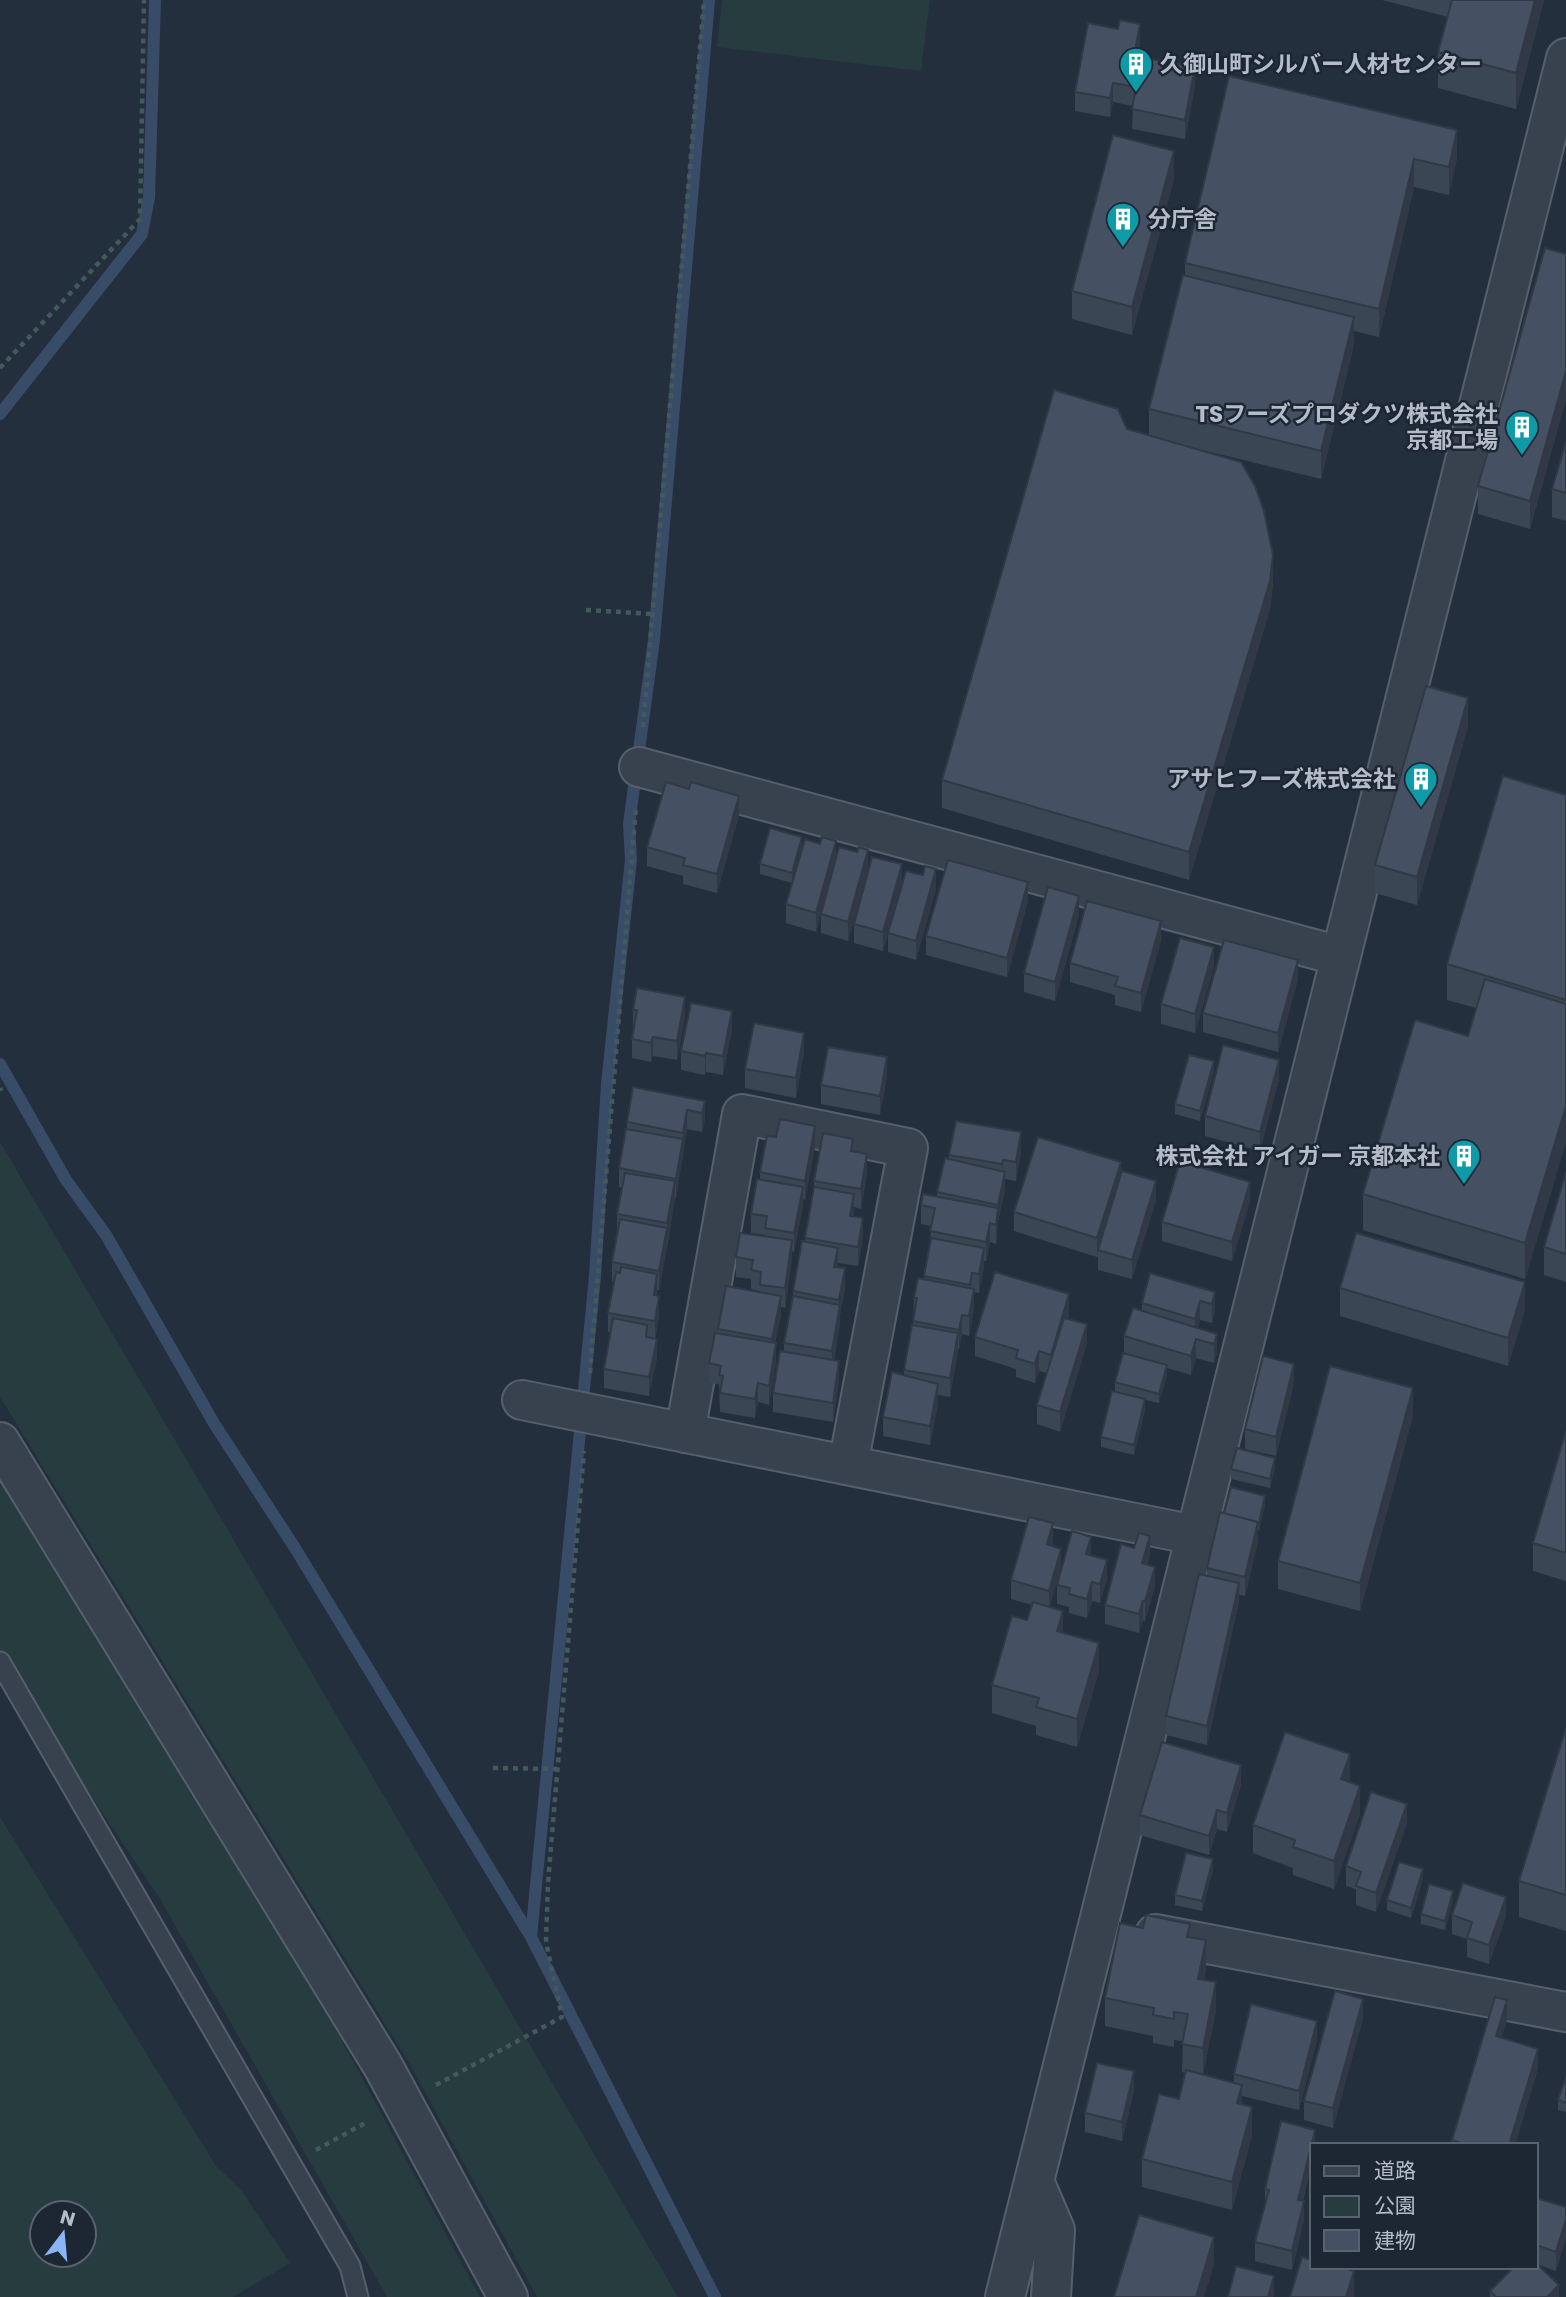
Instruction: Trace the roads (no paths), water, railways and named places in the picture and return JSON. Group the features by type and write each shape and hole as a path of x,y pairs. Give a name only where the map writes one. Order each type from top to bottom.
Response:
{"street":[{"path":"1004,2297 1566,58"},
{"path":"639,767 1340,956"},
{"path":"685,1433 742,1114 908,1148 848,1465"},
{"path":"522,1400 1195,1535"},
{"path":"0,1442 383,2066 508,2297"},
{"path":"1098,1923 1566,2012"},
{"path":"1034,2181 1055,2230 1051,2297"}],"lane":[{"path":"0,1662 350,2266 358,2297"}],"waterway":[{"path":"0,414 142,234 149,197 155,0"},
{"path":"531,1937 595,1276 607,1084 631,860 629,824 654,640 709,0"},
{"path":"0,1064 66,1180 106,1235 215,1425 295,1548 531,1937 715,2297"}],"place":[{"name":"久御山町シルバー人材センター","path":"1136,94"},
{"name":"分庁舎","path":"1123,249"},
{"name":"TSフーズプロダクツ株式会社 京都工場","path":"1522,457"},
{"name":"アサヒフーズ株式会社","path":"1421,809"},
{"name":"株式会社 アイガー 京都本社","path":"1464,1186"}]}
